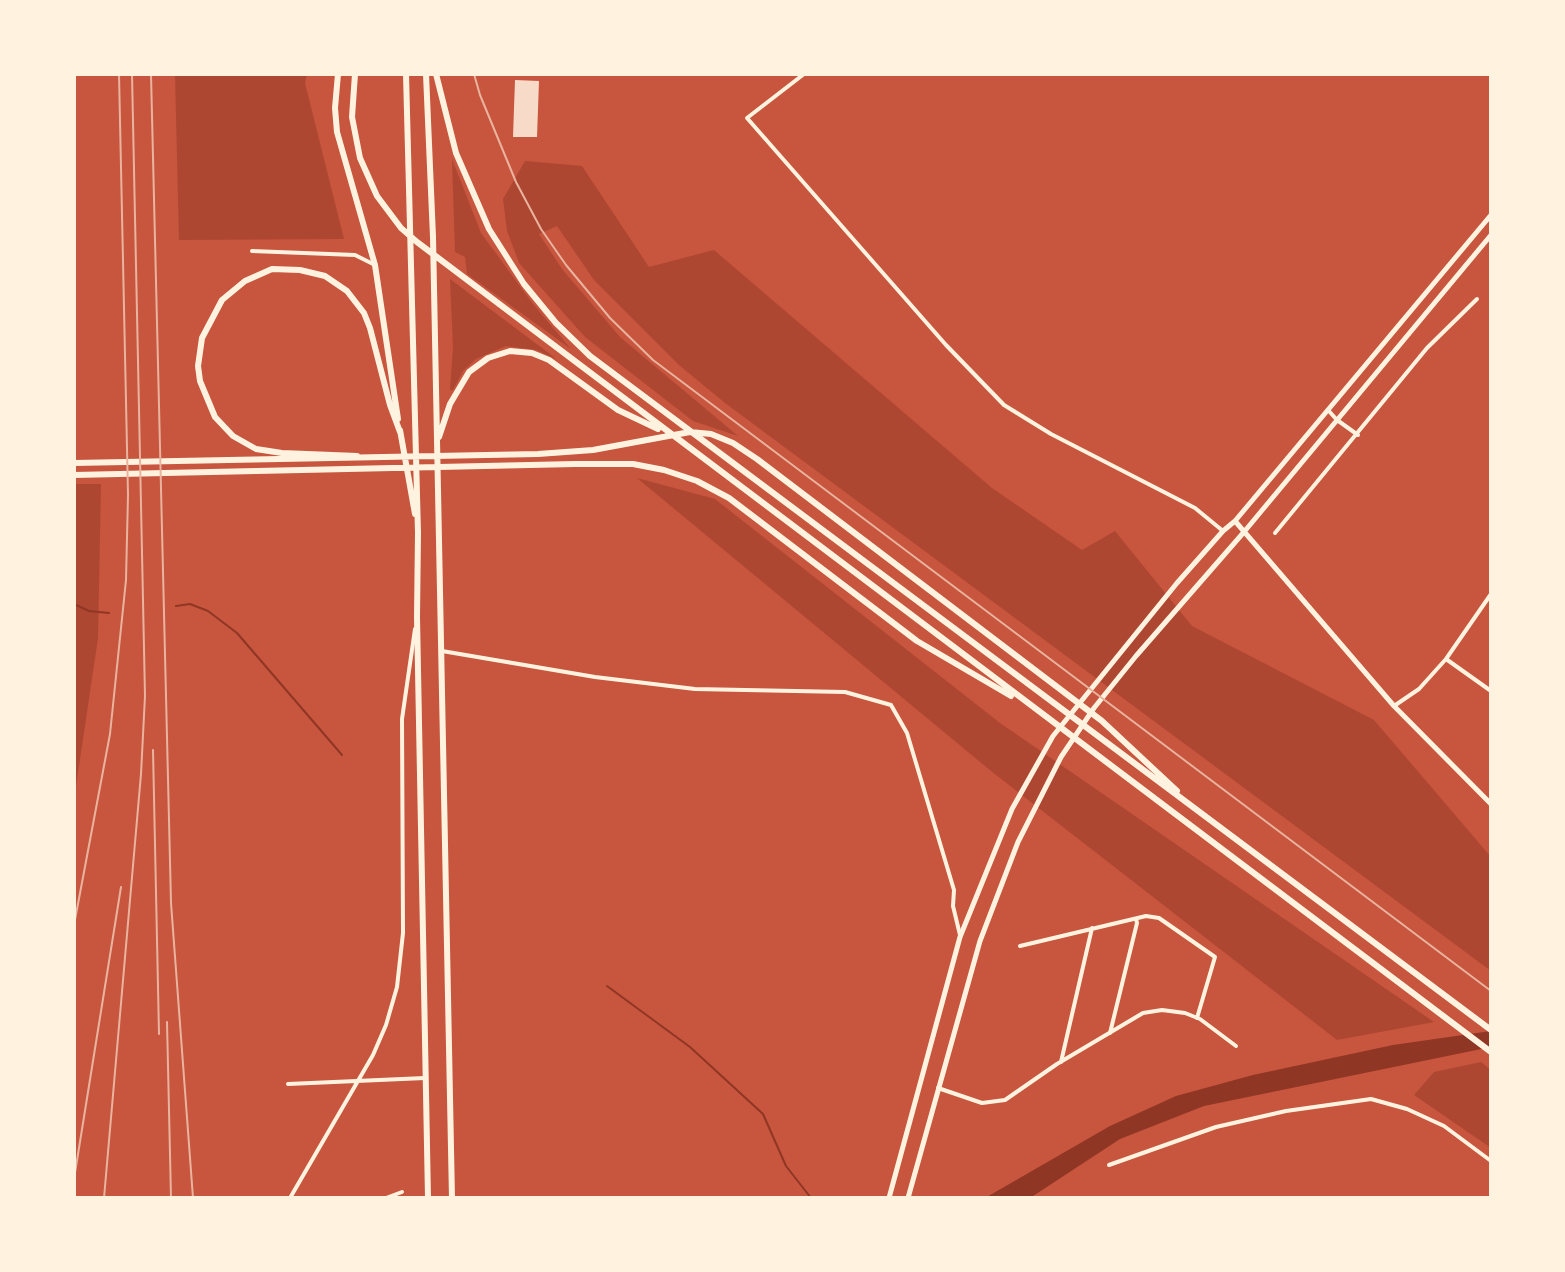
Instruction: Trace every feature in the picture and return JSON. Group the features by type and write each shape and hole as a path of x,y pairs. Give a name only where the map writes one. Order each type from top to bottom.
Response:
{"highway":[{"path":"338,74 335,108 337,132 375,265 418,533"},
{"path":"355,74 352,117 367,175 388,212 428,251 1491,1052"},
{"path":"406,74 418,533 428,1198"},
{"path":"426,74 433,237 452,1198"},
{"path":"436,74 456,153 477,206 503,254 524,284 566,333 605,368 1491,1030"},
{"path":"298,457 256,449 233,436 215,417 200,381 199,351 214,311 245,281 272,269 300,270 325,276 355,300 370,328 400,432"},
{"path":"437,452 445,416 462,381 478,363 510,351 532,353 549,360 618,410 669,434"},
{"path":"74,462 575,452 690,432 721,437 757,459 1123,739 1195,809"},
{"path":"74,475 633,464 664,470 697,481 729,498 917,641 1032,707"}],"street":[{"path":"804,74 747,118 946,345 1004,405 1051,434 1195,508 1223,531"},
{"path":"889,1198 960,937 1012,809 1053,736 1177,583 1235,521 1491,215"},
{"path":"908,1198 980,941 1027,821 1061,757 1094,708 1491,235"},
{"path":"252,251 355,255 375,265"},
{"path":"1275,533 1427,348 1477,299"},
{"path":"1328,410 1358,435"},
{"path":"1235,521 1394,706 1491,804"},
{"path":"1394,706 1419,689 1446,659 1491,594"},
{"path":"290,1198 365,1070 386,1025 400,968 403,898 402,719 417,617"},
{"path":"441,651 595,677 695,689 845,692 891,705 907,733 950,876 960,937"},
{"path":"1446,659 1491,691"},
{"path":"1110,1033 1136,918"},
{"path":"1020,946 1136,918 1159,918 1215,957 1197,1018"},
{"path":"1061,1062 1092,928"},
{"path":"938,1088 982,1103 1005,1100 1143,1013 1162,1010 1197,1018 1236,1046"},
{"path":"288,1084 425,1078"},
{"path":"1109,1165 1216,1127 1286,1111 1371,1099 1407,1109 1444,1126 1491,1161"},
{"path":"386,1198 402,1192"}],"shaded area":[{"path":"175,74 307,74 305,83 344,239 179,240"},
{"path":"452,159 481,233 533,304 571,349 467,274 465,257 455,252"},
{"path":"525,161 582,166 649,267 714,250 992,488 1082,550 1115,531 1192,626 1374,720 1491,857 1491,971 725,403 679,365 594,280 557,226 539,234 562,269 620,337 738,436 693,421 585,337 519,263 507,231 503,199"},
{"path":"450,279 556,359 537,350 506,346 476,359 450,390 453,347"},
{"path":"637,478 715,499 1000,723 1434,1022 1337,1040 991,771"},
{"path":"74,484 101,484 98,638 74,800"},
{"path":"1491,1031 1491,1047 1204,1106 1120,1139 1030,1198 985,1198 1110,1126 1176,1096 1253,1075 1393,1045"},
{"path":"1481,1062 1491,1070 1491,1148 1414,1095 1434,1072"}],"building":[{"path":"515,80 539,81 537,137 513,137"}],"waterway":[{"path":"74,604 89,611 109,613"},
{"path":"176,606 190,604 208,611 237,633 342,755"},
{"path":"607,986 690,1047 763,1114 786,1166 811,1198"}],"railway":[{"path":"74,925 110,734 126,580 128,495 119,74"},
{"path":"104,1198 145,696 132,74"},
{"path":"151,74 171,903 193,1198"},
{"path":"474,74 516,182 541,229 610,318 653,360 1491,991"},
{"path":"153,750 159,1034"},
{"path":"74,1179 121,887"},
{"path":"167,1022 171,1198"}]}
